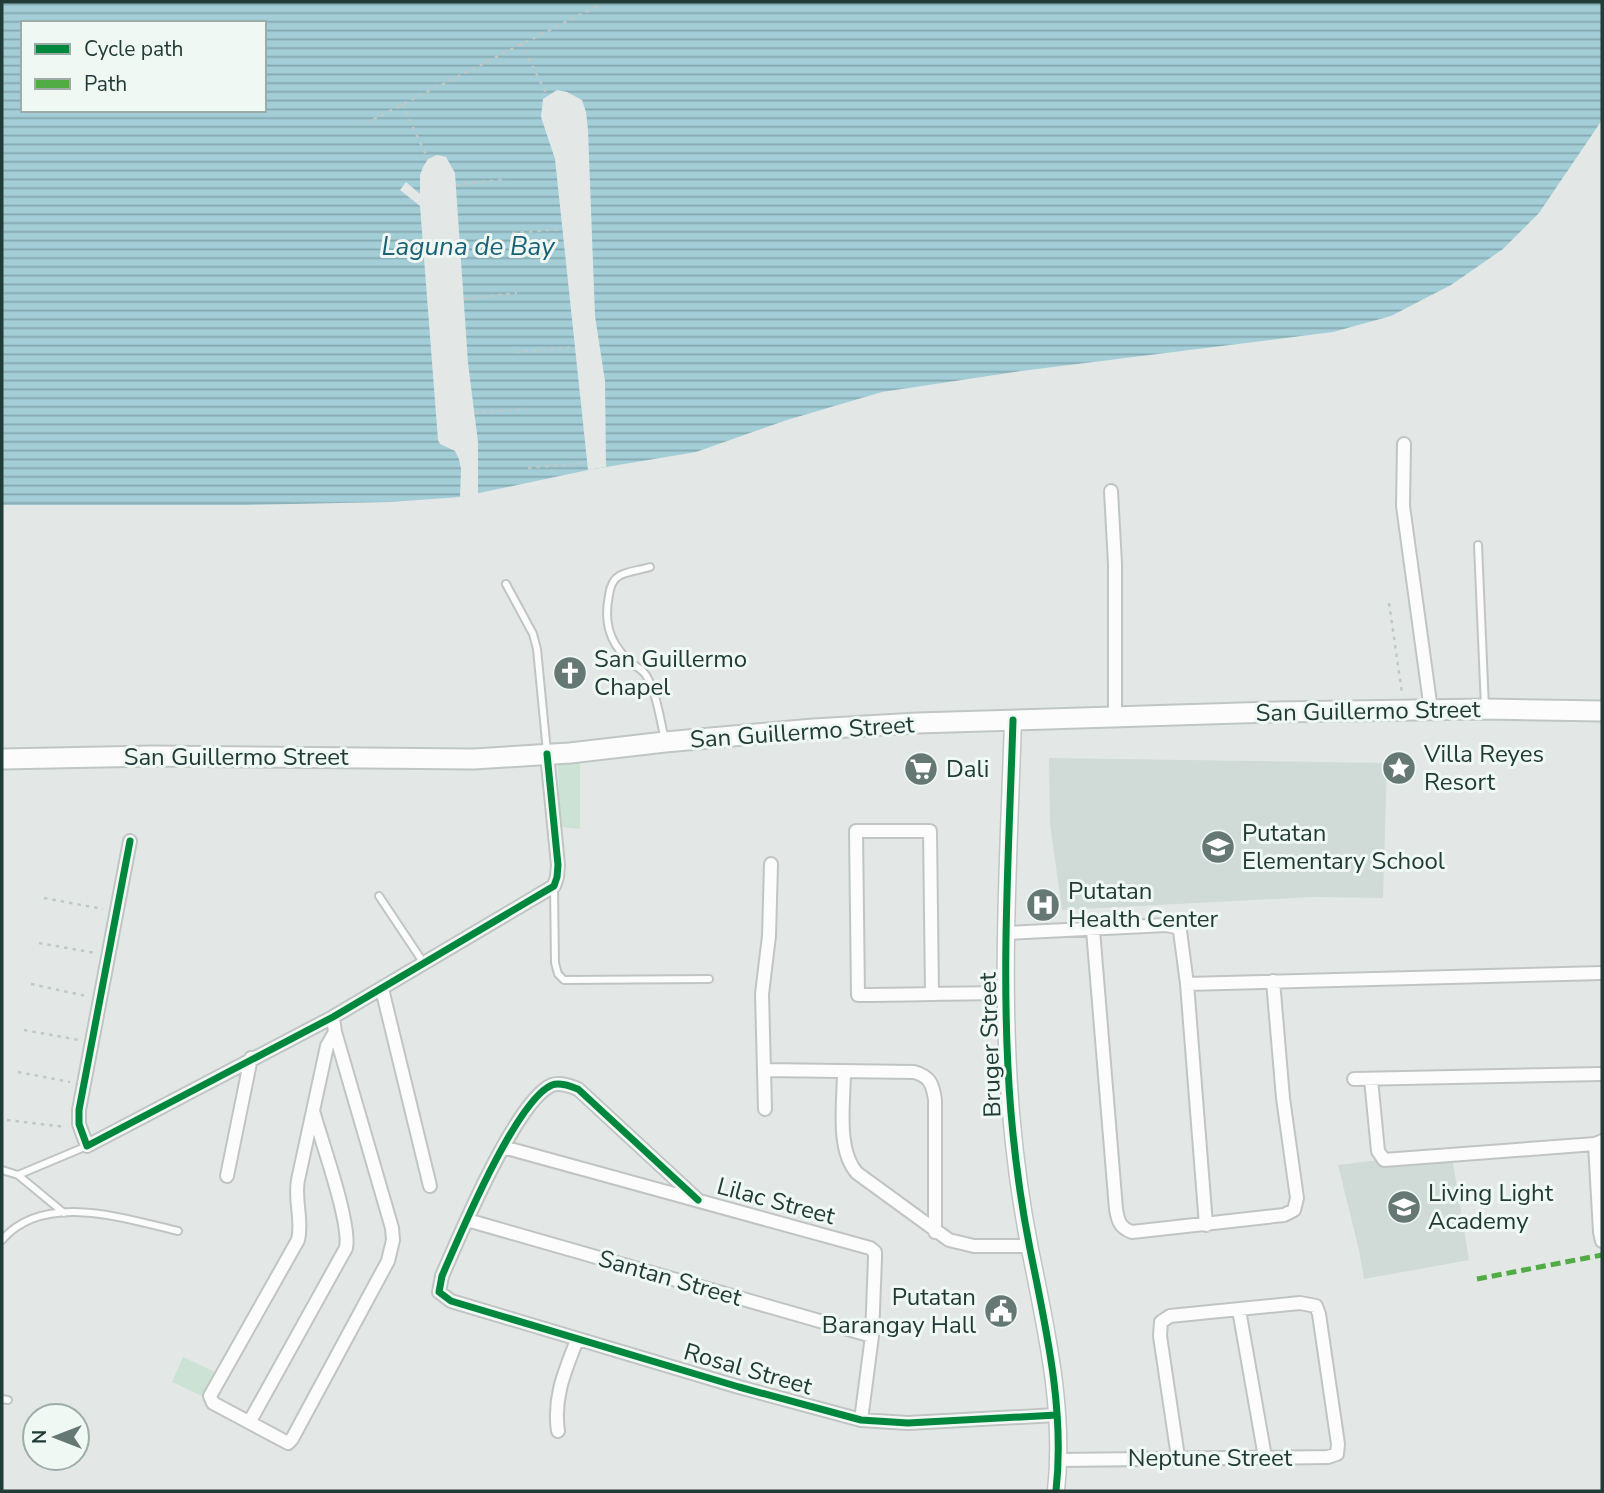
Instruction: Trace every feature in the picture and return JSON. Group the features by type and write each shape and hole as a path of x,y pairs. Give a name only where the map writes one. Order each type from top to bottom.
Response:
{"main road":[{"name":"San Guillermo Street","path":"2,759 153,755 474,759 813,729 1013,720 1485,709 1602,711"}],"street":[{"path":"1404,444 1404,506 1431,710"},
{"path":"1111,491 1115,564 1115,716"},
{"name":"Bruger Street","path":"1013,720 1006,933 1011,1111 1018,1178 1046,1330 1057,1415 1059,1460 1056,1491"},
{"path":"130,841 84,1085 79,1124 87,1146 333,1017 554,886 558,865 547,754"},
{"path":"932,994 930,831 856,831 858,995 932,994 1006,993"},
{"path":"765,1109 762,995 769,936 772,864"},
{"path":"1006,933 1166,925 1176,927 1182,938 1188,984 1206,1225"},
{"path":"1093,930 1118,1220 1123,1229 1132,1232 1284,1215 1294,1210 1296,1205 1273,981"},
{"path":"1188,984 1602,973"},
{"path":"382,989 430,1186"},
{"path":"333,1017 335,1032 389,1216 393,1240 388,1261 291,1441 283,1441 213,1403 211,1396 298,1240 300,1220 296,1190 327,1046 335,1032"},
{"path":"227,1176 251,1058"},
{"path":"765,1070 914,1072 928,1079 933,1087 935,1231"},
{"path":"844,1071 844,1150 851,1167 949,1240 975,1246 1029,1246"},
{"path":"1354,1079 1602,1074"},
{"path":"1371,1079 1378,1151 1384,1160 1599,1143 1602,1241"},
{"path":"467,1220 503,1147 525,1111 553,1084 578,1089 698,1200"},
{"path":"250,1421 346,1248 344,1220 314,1112"},
{"name":"Lilac Street","path":"503,1147 870,1248 875,1252 872,1336 860,1420"},
{"name":"Rosal Street","path":"467,1220 442,1276 439,1292 451,1301 577,1340 860,1420 908,1423 1057,1415"},
{"name":"Santan Street","path":"467,1220 872,1336"},
{"name":"Neptune Street","path":"1059,1460 1328,1457 1337,1454 1338,1444 1320,1314 1316,1306 1300,1303 1239,1310"},
{"path":"1178,1457 1160,1336 1161,1322 1170,1316 1239,1310 1265,1457"},
{"path":"558,1431 558,1389 577,1340"}],"lane":[{"path":"1478,545 1485,709"},
{"path":"650,567 619,575 613,581 605,614 614,644 628,662 645,673 648,679 659,711 665,742"},
{"path":"506,584 530,626 537,649 547,754"},
{"path":"554,886 555,962 558,974 564,980 709,979"},
{"path":"379,896 424,964"},
{"path":"18,1175 87,1146"},
{"path":"2,1170 18,1175 64,1213"},
{"path":"2,1240 27,1220 64,1213 97,1212 178,1231"}],"path":[{"path":"366,123 601,4"},
{"path":"521,43 547,95"},
{"path":"402,104 428,159"},
{"path":"456,185 507,179"},
{"path":"512,233 563,229"},
{"path":"464,299 517,293"},
{"path":"516,352 575,347"},
{"path":"474,413 526,409"},
{"path":"528,468 587,463"},
{"path":"1389,603 1404,711"},
{"path":"44,898 117,911"},
{"path":"39,943 109,956"},
{"path":"31,984 101,1000"},
{"path":"24,1030 92,1043"},
{"path":"18,1072 84,1085"},
{"path":"7,1120 62,1129 79,1124"}],"shaded area":[{"name":"Putatan Elementary School","path":"1049,758 1387,763 1383,898 1313,897 1062,910 1050,824"},
{"name":"Living Light Academy","path":"1451,1151 1469,1260 1364,1279 1338,1165"}],"green space":[{"path":"580,763 580,829 560,827 558,764"},
{"path":"183,1357 215,1372 204,1397 172,1382"}],"water":[{"name":"Laguna de Bay","path":"2,2 1602,2 1602,120 1539,213 1503,249 1451,285 1391,316 1333,332 1021,371 882,392 787,420 696,452 588,470 460,497 391,502 2,505"}],"pier":[{"path":"557,90 582,100 588,130 595,316 605,381 606,467 588,470 555,159 541,117 543,99"},
{"path":"437,155 446,157 455,173 468,363 478,442 478,494 460,497 459,459 455,451 440,444 438,440 420,206 400,190 406,182 420,194 423,167 428,159"}],"marked path":[{"path":"1477,1279 1602,1255"}],"cycle path":[{"path":"1013,720 1006,916 1008,1064 1019,1181 1048,1339 1056,1400 1056,1491"},
{"path":"130,841 79,1110 79,1124 87,1146 333,1017 554,886 558,865 547,754"},
{"path":"698,1200 578,1089 562,1084 552,1085 538,1096 522,1116 490,1171 442,1276 439,1292 451,1301 739,1387 861,1420 908,1423 1057,1415"}],"place":[{"name":"San Guillermo Chapel","path":"570,673"},
{"name":"Villa Reyes Resort","path":"1399,768"},
{"name":"Dali","path":"921,769"},
{"name":"Putatan Elementary School","path":"1218,847"},
{"name":"Putatan Health Center","path":"1043,905"},
{"name":"Living Light Academy","path":"1404,1207"},
{"name":"Putatan Barangay Hall","path":"1001,1311"}]}
